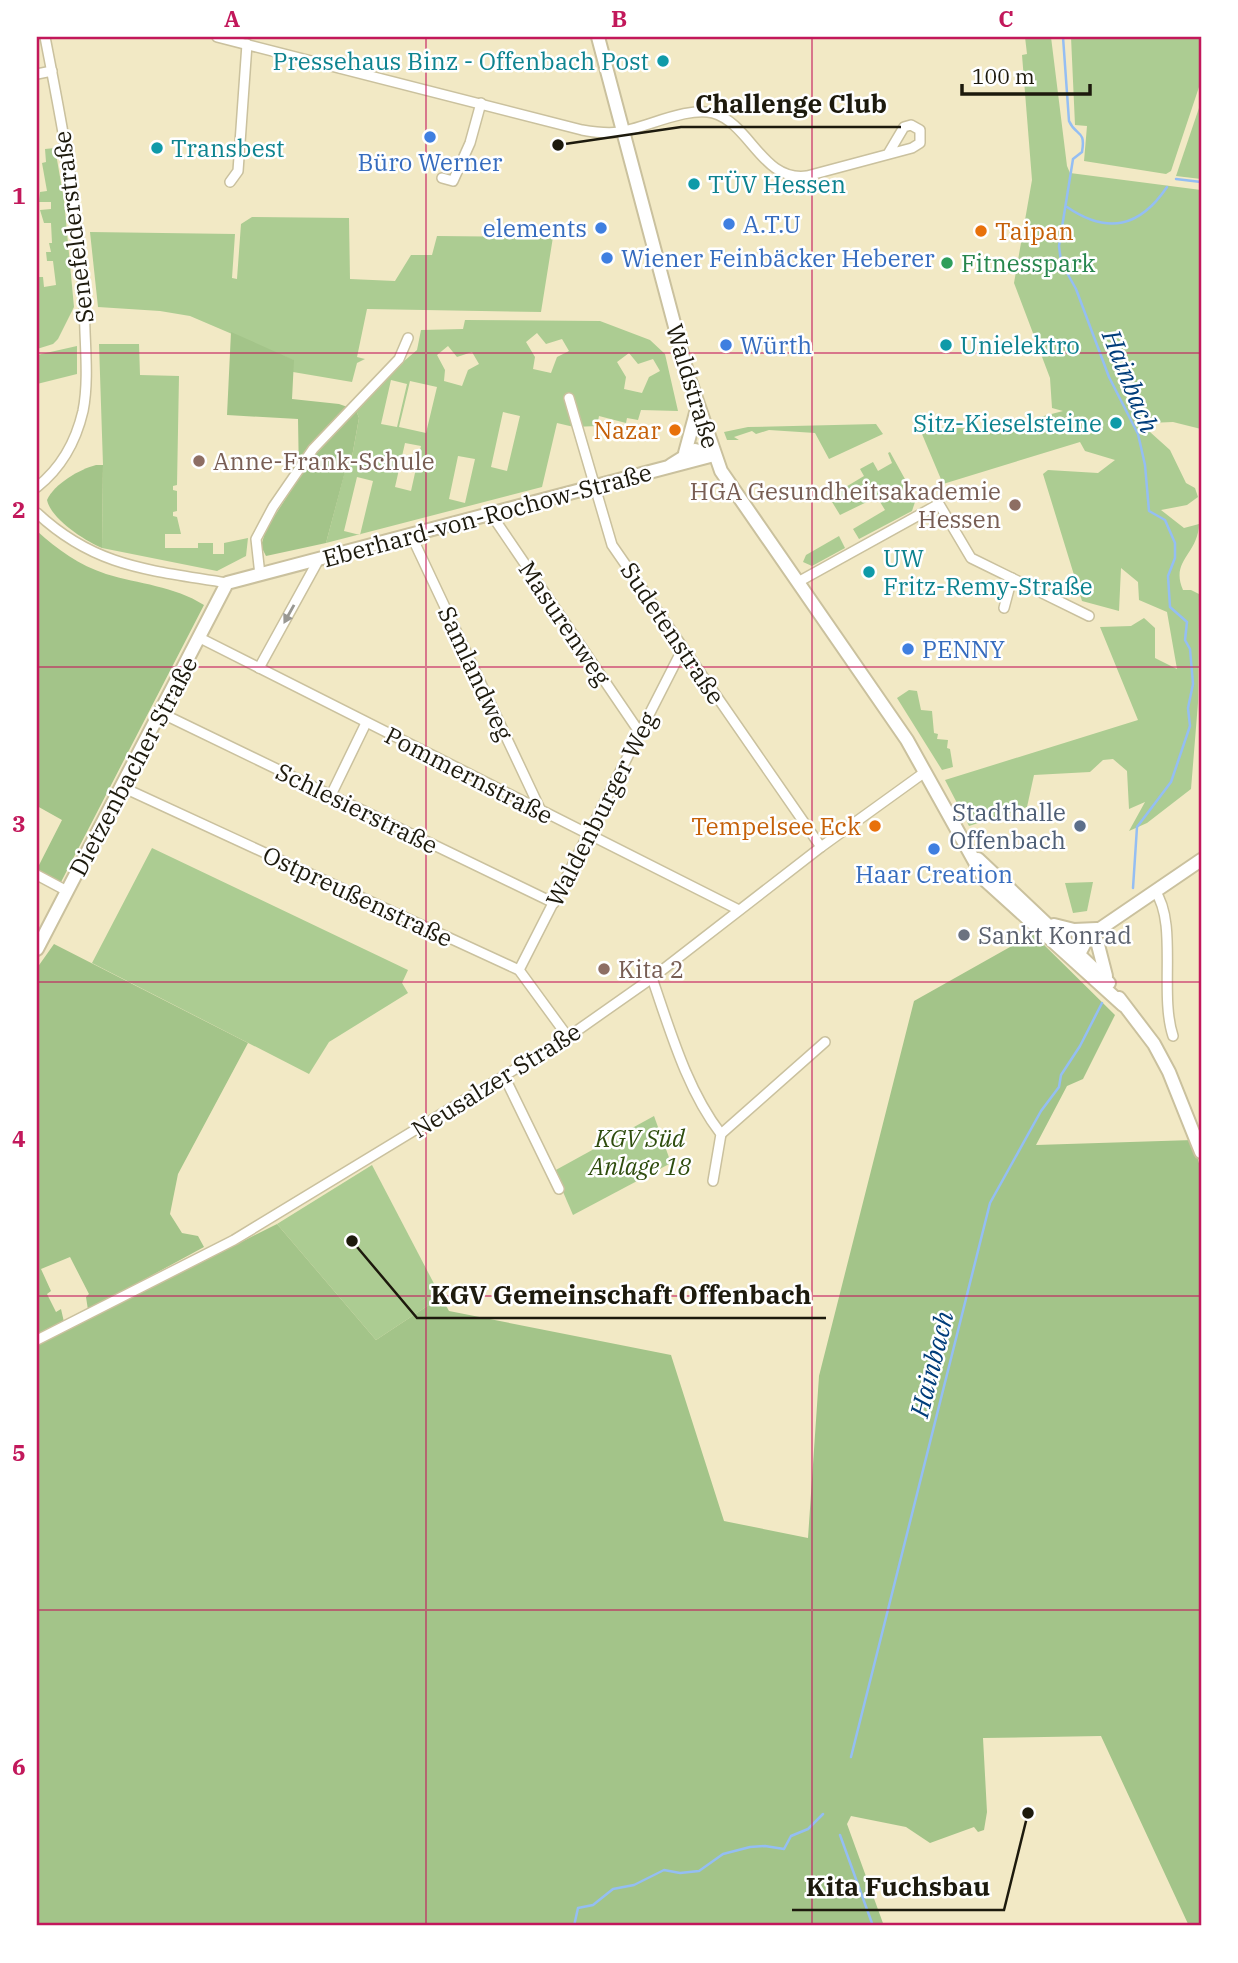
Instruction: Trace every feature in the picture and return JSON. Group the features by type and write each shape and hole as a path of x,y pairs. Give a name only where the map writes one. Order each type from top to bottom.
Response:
{"main road":[{"name":"Waldstraße","path":"597,37 697,405 714,455 726,479 903,734 985,880 1061,949 1078,958 1109,983 1154,1044 1173,1078 1201,1152"},
{"path":"685,453 697,405"},
{"path":"666,468 685,453 700,450 714,455"},
{"name":"Eberhard-von-Rochow-Straße","path":"227,583 714,455"},
{"name":"Dietzenbacher Straße","path":"37,948 227,583"},
{"name":"Waldstraße","path":"962,840 995,876 1046,922 1124,1005"},
{"path":"1078,958 1086,939 1201,860"},
{"path":"1046,922 1074,930 1104,928"},
{"path":"1078,958 1097,941 1104,928"},
{"path":"1097,941 1109,983"}],"street":[{"name":"Senefelderstraße","path":"37,487 58,466 73,441 85,395 85,308 79,239 45,37"},
{"path":"217,37 582,130 622,132 695,113 712,113 731,125 777,170 795,177 888,154"},
{"path":"230,182 238,171 247,44"},
{"path":"37,74 52,71"},
{"path":"442,178 453,181 470,144 481,103"},
{"path":"260,575 256,539 279,497 326,434 399,359 408,338"},
{"name":"Sudetenstraße","path":"569,398 581,429 594,487 612,545 821,847"},
{"path":"798,582 939,504 966,554 1089,616"},
{"name":"Eberhard-von-Rochow-Straße","path":"37,513 70,540 106,559 227,583"},
{"name":"Masurenweg","path":"491,514 639,733"},
{"name":"Samlandweg","path":"411,535 541,811"},
{"path":"259,668 320,559"},
{"path":"1004,608 1012,578"},
{"name":"Pommernstraße","path":"200,638 739,910"},
{"name":"Waldenburger Weg","path":"519,970 683,648"},
{"name":"Schlesierstraße","path":"161,713 554,903"},
{"path":"331,795 366,723"},
{"name":"Neusalzer Straße","path":"37,1340 234,1240 568,1037 652,978 821,847 925,772"},
{"name":"Ostpreußenstraße","path":"122,787 519,970 568,1037"},
{"path":"37,875 67,891"},
{"path":"1155,891 1165,912 1166,1011 1173,1036"},
{"path":"652,978 676,1044 710,1120 721,1134"},
{"path":"713,1181 721,1134 825,1042"},
{"path":"504,1076 559,1189"}],"green space":[{"path":"1025,37 1051,37 1070,173 1201,190 1201,429 1173,422 1149,423 1150,432 1170,450 1186,483 1195,488 1198,497 1187,505 1161,510 1184,528 1199,524 1194,543 1180,571 1183,590 1199,594 1198,703 1191,789 1147,823 1129,831 1145,802 1129,809 1127,771 1113,759 1103,760 1090,772 1034,775 1027,807 969,826 945,780 1138,720 1100,627 1131,626 1144,618 1155,628 1155,658 1177,669 1167,612 1139,600 1138,582 1121,568 1119,611 1082,601 1043,474 1048,470 1098,473 1115,460 1085,451 1080,442 943,484 919,427 994,429 1063,411 1052,408 1050,378 1014,283 1032,180 1022,55 1027,54"},
{"path":"1071,37 1201,37 1201,81 1171,171 1166,174 1084,161 1087,126 1075,125"},
{"path":"1201,102 1201,179 1176,176"},
{"path":"55,148 64,200 74,307 58,339 53,344 37,349 37,277 43,277 44,287 56,285 53,261 47,261 46,252 51,252 51,223 44,223 40,210 51,209 51,202 39,202 40,192 47,191 42,163 46,162 45,149"},
{"path":"252,217 349,218 350,279 395,281 411,255 432,255 437,236 553,237 541,312 367,309 357,357 365,359 357,363 352,382 293,372 293,360 190,316 98,307 90,232 235,234 232,278 237,279 241,224"},
{"path":"465,320 600,321 650,340 665,354 678,411 641,410 638,420 627,418 626,423 599,416 597,426 574,427 557,423 542,487 360,534 373,481 357,477 344,531 358,535 326,543 346,467 350,468 359,418 356,410 389,374 417,350 421,330 463,329","holes":["537,333 546,344 562,339 569,351 557,357 551,373 533,369 535,357 526,342","448,346 457,357 472,352 479,364 468,370 462,386 444,381 445,370 437,355","629,353 638,364 653,359 660,371 649,377 642,393 624,389 626,377 617,362","391,380 407,384 397,427 381,424","410,381 437,387 426,433 399,427","503,412 520,416 507,471 491,467","405,443 421,446 411,491 395,487","458,456 475,459 465,503 449,499"]},
{"path":"231,332 294,360 292,399 339,404 356,410 359,418 350,468 346,468 326,543 266,556 261,546 266,529 299,478 298,419 227,415"},
{"path":"99,344 139,344 140,375 179,376 177,485 173,486 173,490 177,491 177,511 173,512 173,516 177,517 181,534 165,534 165,548 198,548 198,543 213,543 213,554 224,554 224,543 248,538 246,556 217,571 102,548 103,465"},
{"path":"77,346 77,374 37,384 37,355"},
{"path":"876,424 883,434 829,459 815,433 769,430 756,434 752,431 734,437 739,440 727,440 724,432 748,427"},
{"path":"890,452 916,499 912,511 859,539 853,529 885,510 877,497 840,515 829,497 864,476 860,469 873,462 878,471 892,463 888,453"},
{"path":"96,465 103,465 102,548 78,535 62,522 47,500 55,488 68,478"},
{"path":"37,531 69,556 96,570 169,589 204,605 61,882 37,869 62,820 37,806"},
{"path":"839,536 845,548 812,566 803,562 806,555"},
{"path":"909,690 917,691 921,710 932,711 934,733 938,734 937,739 948,740 947,748 950,749 953,767 942,770 897,698"},
{"path":"152,848 408,970 402,983 408,993 329,1042 309,1074 92,963"},
{"path":"1093,882 1087,911 1073,913 1065,883"},
{"path":"1033,934 1115,1015 1083,1079 1067,1086 1036,1145 1193,1140 1201,1171 1201,1926 1189,1926 1101,1736 983,1738 987,1812 984,1830 978,1832 974,1827 930,1843 906,1827 851,1816 847,1824 884,1926 37,1926 37,1345 277,1224 376,1340 441,1297 449,1311 671,1355 724,1521 808,1538 819,1376 914,1001"},
{"path":"54,944 248,1043 178,1174 170,1214 182,1233 198,1236 204,1247 88,1310 86,1297 89,1294 70,1257 41,1269 51,1291 47,1294 56,1312 61,1309 64,1322 37,1337 37,968"},
{"name":"KGV Süd Anlage 18","path":"654,1116 671,1163 573,1215 554,1171"},
{"path":"372,1165 441,1297 376,1340 277,1224"}],"waterway":[{"name":"Hainbach","path":"1063,37 1069,121 1081,136 1083,145 1082,152 1073,159 1059,246 1061,262 1076,289 1109,377 1138,434 1145,465 1149,511 1165,520 1175,543 1175,558 1168,576 1170,607 1187,622 1185,640 1190,649 1193,684 1188,708 1190,726 1171,782 1137,827 1133,888"},
{"path":"1176,179 1201,182"},
{"path":"1067,207 1096,221 1110,224 1122,222 1146,211 1167,187"},
{"name":"Hainbach","path":"851,1757 990,1203 1041,1111 1059,1087 1061,1075 1080,1046 1102,1003"},
{"path":"574,1926 578,1908 593,1905 613,1889 634,1885 664,1870 680,1873 699,1871 723,1854 750,1847 784,1849 791,1836 808,1829 823,1814"},
{"name":"Hainbach","path":"840,1835 873,1926"}],"place":[{"name":"Pressehaus Binz - Offenbach Post","path":"663,61"},
{"name":"Büro Werner","path":"430,137"},
{"name":"Challenge Club","path":"558,145"},
{"name":"Transbest","path":"157,148"},
{"name":"TÜV Hessen","path":"694,184"},
{"name":"A.T.U","path":"729,224"},
{"name":"elements","path":"601,228"},
{"name":"Taipan","path":"981,231"},
{"name":"Wiener Feinbäcker Heberer","path":"607,258"},
{"name":"Fitnesspark","path":"947,263"},
{"name":"Würth","path":"726,345"},
{"name":"Unielektro","path":"946,345"},
{"name":"Sitz-Kieselsteine","path":"1116,423"},
{"name":"Nazar","path":"675,430"},
{"name":"Anne-Frank-Schule","path":"199,461"},
{"name":"HGA Gesundheitsakademie Hessen","path":"1015,505"},
{"name":"UW Fritz-Remy-Straße","path":"869,572"},
{"name":"PENNY","path":"908,649"},
{"name":"Tempelsee Eck","path":"875,826"},
{"name":"Stadthalle Offenbach","path":"1080,826"},
{"name":"Haar Creation","path":"934,849"},
{"name":"Sankt Konrad","path":"964,935"},
{"name":"Kita 2","path":"604,969"},
{"name":"KGV Gemeinschaft Offenbach","path":"352,1241"},
{"name":"Kita Fuchsbau","path":"1028,1813"}]}
